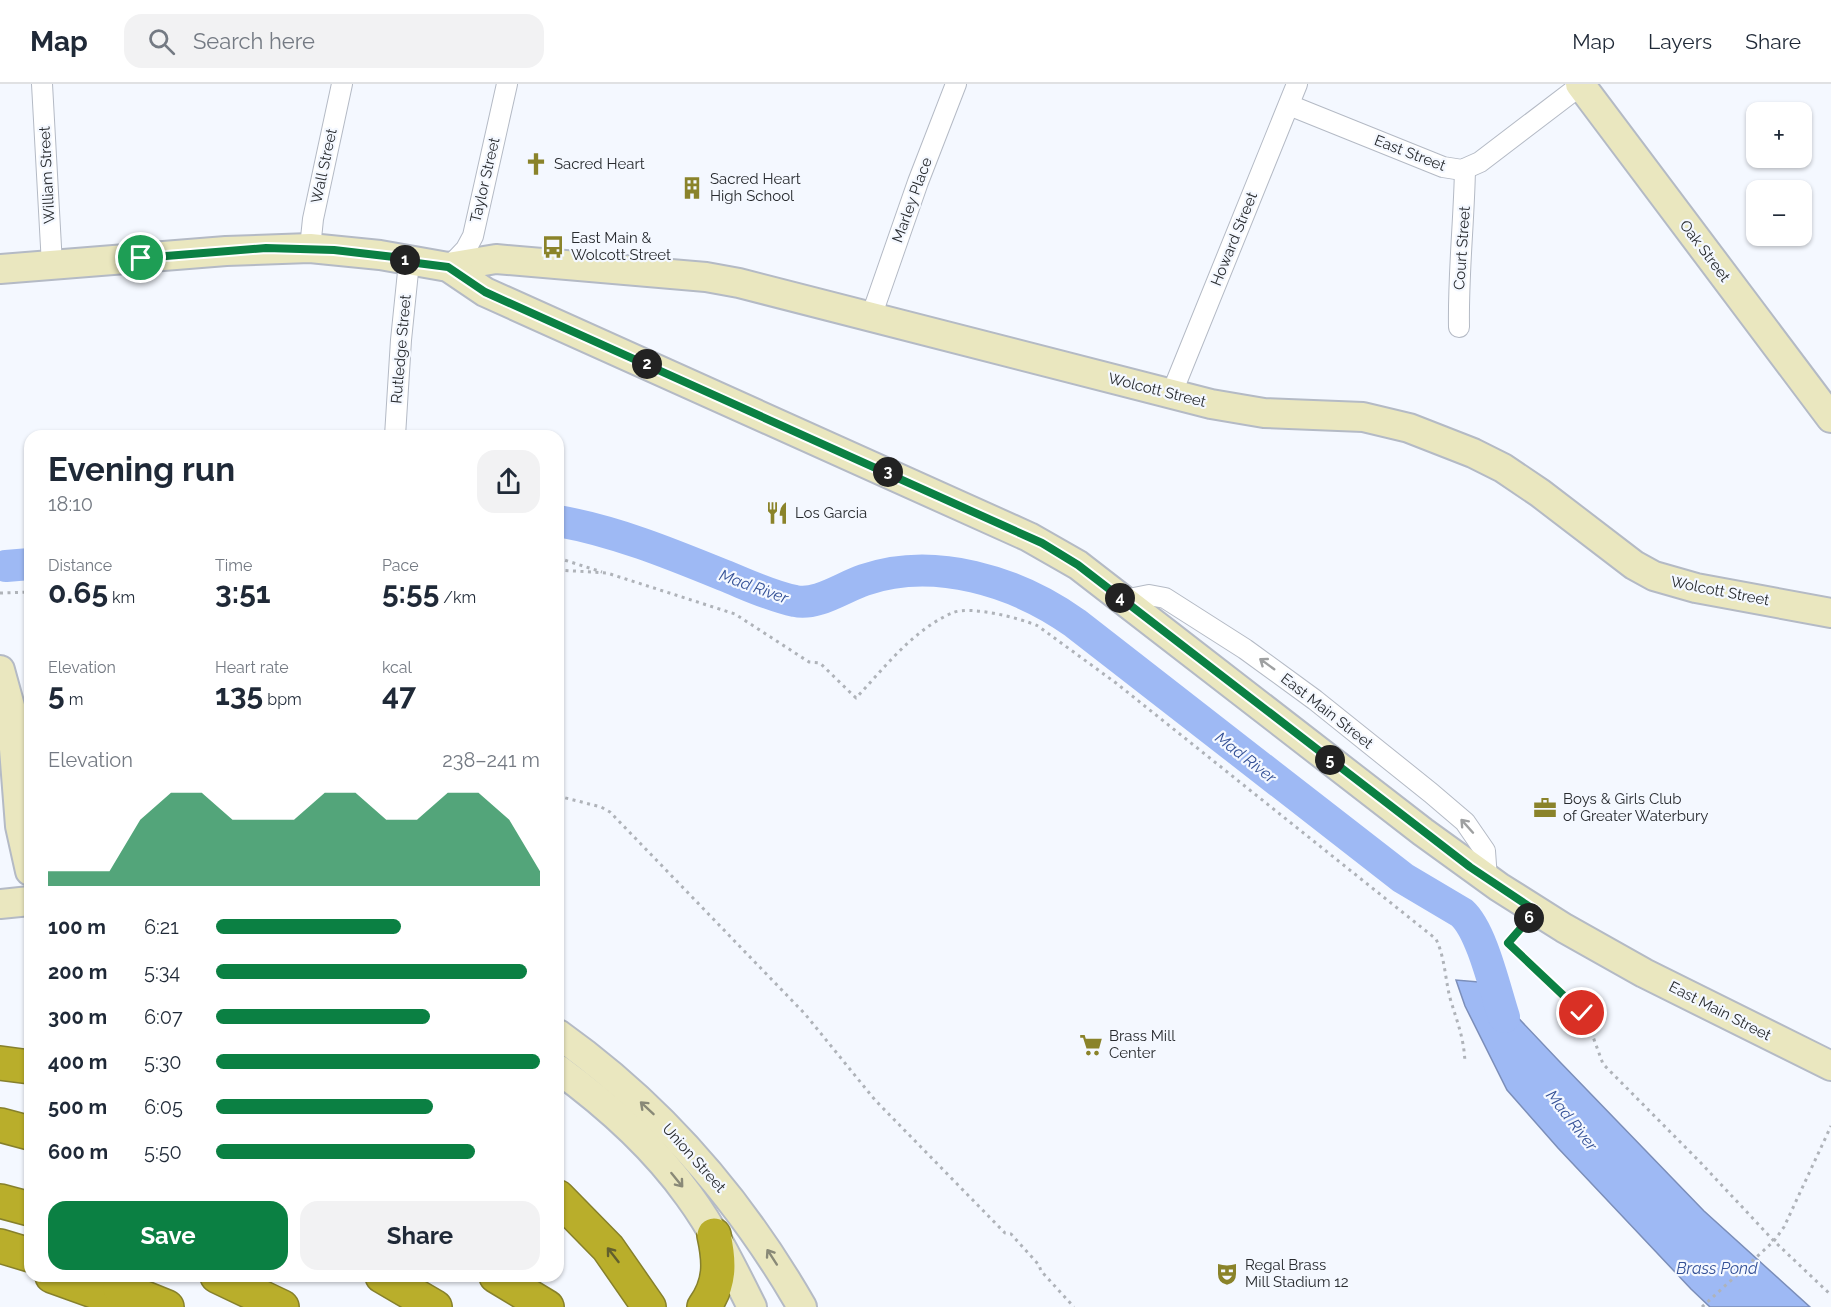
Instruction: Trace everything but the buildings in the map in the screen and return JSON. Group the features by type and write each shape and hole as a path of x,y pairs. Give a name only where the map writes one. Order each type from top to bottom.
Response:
{"highway":[{"path":"0,1063 24,1066"},
{"path":"0,1125 24,1131"},
{"path":"0,1201 24,1207"},
{"path":"564,1203 608,1248 648,1305"},
{"path":"704,1307 719,1273 714,1235"},
{"path":"0,1245 24,1253"},
{"path":"0,1263 24,1269"},
{"path":"69,1282 138,1307"},
{"path":"105,1282 167,1307"},
{"path":"230,1282 282,1307"},
{"path":"392,1282 435,1307"},
{"path":"506,1282 547,1307"}],"main road":[{"name":"Oak Street","path":"1581,84 1831,418"},
{"name":"East Main Street","path":"0,269 234,250 310,248 380,255 409,262 448,267 485,292 1029,537 1066,557 1487,879 1536,911 1644,973 1831,1066"},
{"name":"Wolcott Street","path":"448,267 496,259 706,277 739,283 1237,409 1264,413 1364,417 1409,428 1473,453 1503,468 1540,493 1634,565 1654,576 1696,588 1831,613"},
{"path":"0,670 12,718 20,826 24,844"},
{"path":"0,903 24,901"},
{"name":"Union Street","path":"564,1039 622,1084 697,1158 749,1223 802,1307"},
{"name":"Union Street","path":"564,1074 614,1114 660,1160 689,1195 714,1235 752,1307"}],"street":[{"name":"William Street","path":"42,84 52,265"},
{"name":"Wall Street","path":"310,248 313,219 342,84"},
{"name":"Taylor Street","path":"448,267 466,249 473,236 507,84"},
{"name":"Marley Place","path":"871,317 918,182 956,84"},
{"name":"Howard Street","path":"1172,394 1297,84"},
{"name":"East Street","path":"1289,105 1443,167 1458,170 1480,162 1581,84"},
{"name":"Court Street","path":"1459,327 1459,264 1466,169"},
{"name":"Rutledge Street","path":"394,430 409,262"},
{"name":"East Main Street","path":"1124,600 1149,595 1165,598 1245,648 1315,700 1465,822 1485,851 1487,879"}],"path":[{"path":"564,560 735,614 809,662 820,663 856,698 914,637 954,612 994,613 1025,620 1038,626 1116,683 1436,939 1442,952 1450,998 1465,1042 1465,1063"},
{"path":"564,570 607,573"},
{"path":"0,593 24,592"},
{"path":"564,798 601,807 610,812 805,1014 875,1100 1005,1233 1011,1234 1074,1307"},
{"path":"1536,911 1508,943 1582,1013 1603,1064 1700,1162 1773,1241 1831,1295"},
{"path":"1703,1306 1773,1241 1784,1227 1831,1126"}],"water":[{"name":"Brass Pond","path":"1496,977 1507,1006 1559,1061 1704,1211 1810,1307 1710,1307 1691,1289 1558,1148 1507,1090 1465,1006 1456,980 1479,982"}],"waterway":[{"name":"Mad River","path":"564,522 642,544 767,593 795,601 812,601 864,580 891,573 918,571 946,572 974,577 1027,595 1052,608 1075,623 1403,878 1462,913 1476,933 1482,947 1504,1017"},
{"name":"Mad River","path":"6,566 24,564"}],"place":[{"name":"Sacred Heart","path":"536,164"},
{"name":"Sacred Heart High School","path":"692,188"},
{"name":"East Main & Wolcott Street","path":"553,247"},
{"name":"Los Garcia","path":"777,513"},
{"name":"Boys & Girls Club of Greater Waterbury","path":"1545,808"},
{"name":"Brass Mill Center","path":"1091,1045"},
{"name":"Regal Brass Mill Stadium 12","path":"1227,1274"}],"route":[{"path":"141,258 266,248 310,248 380,255 409,262 448,267 485,292 1042,543 1078,565 1470,867 1536,911 1508,943 1582,1013"}]}
